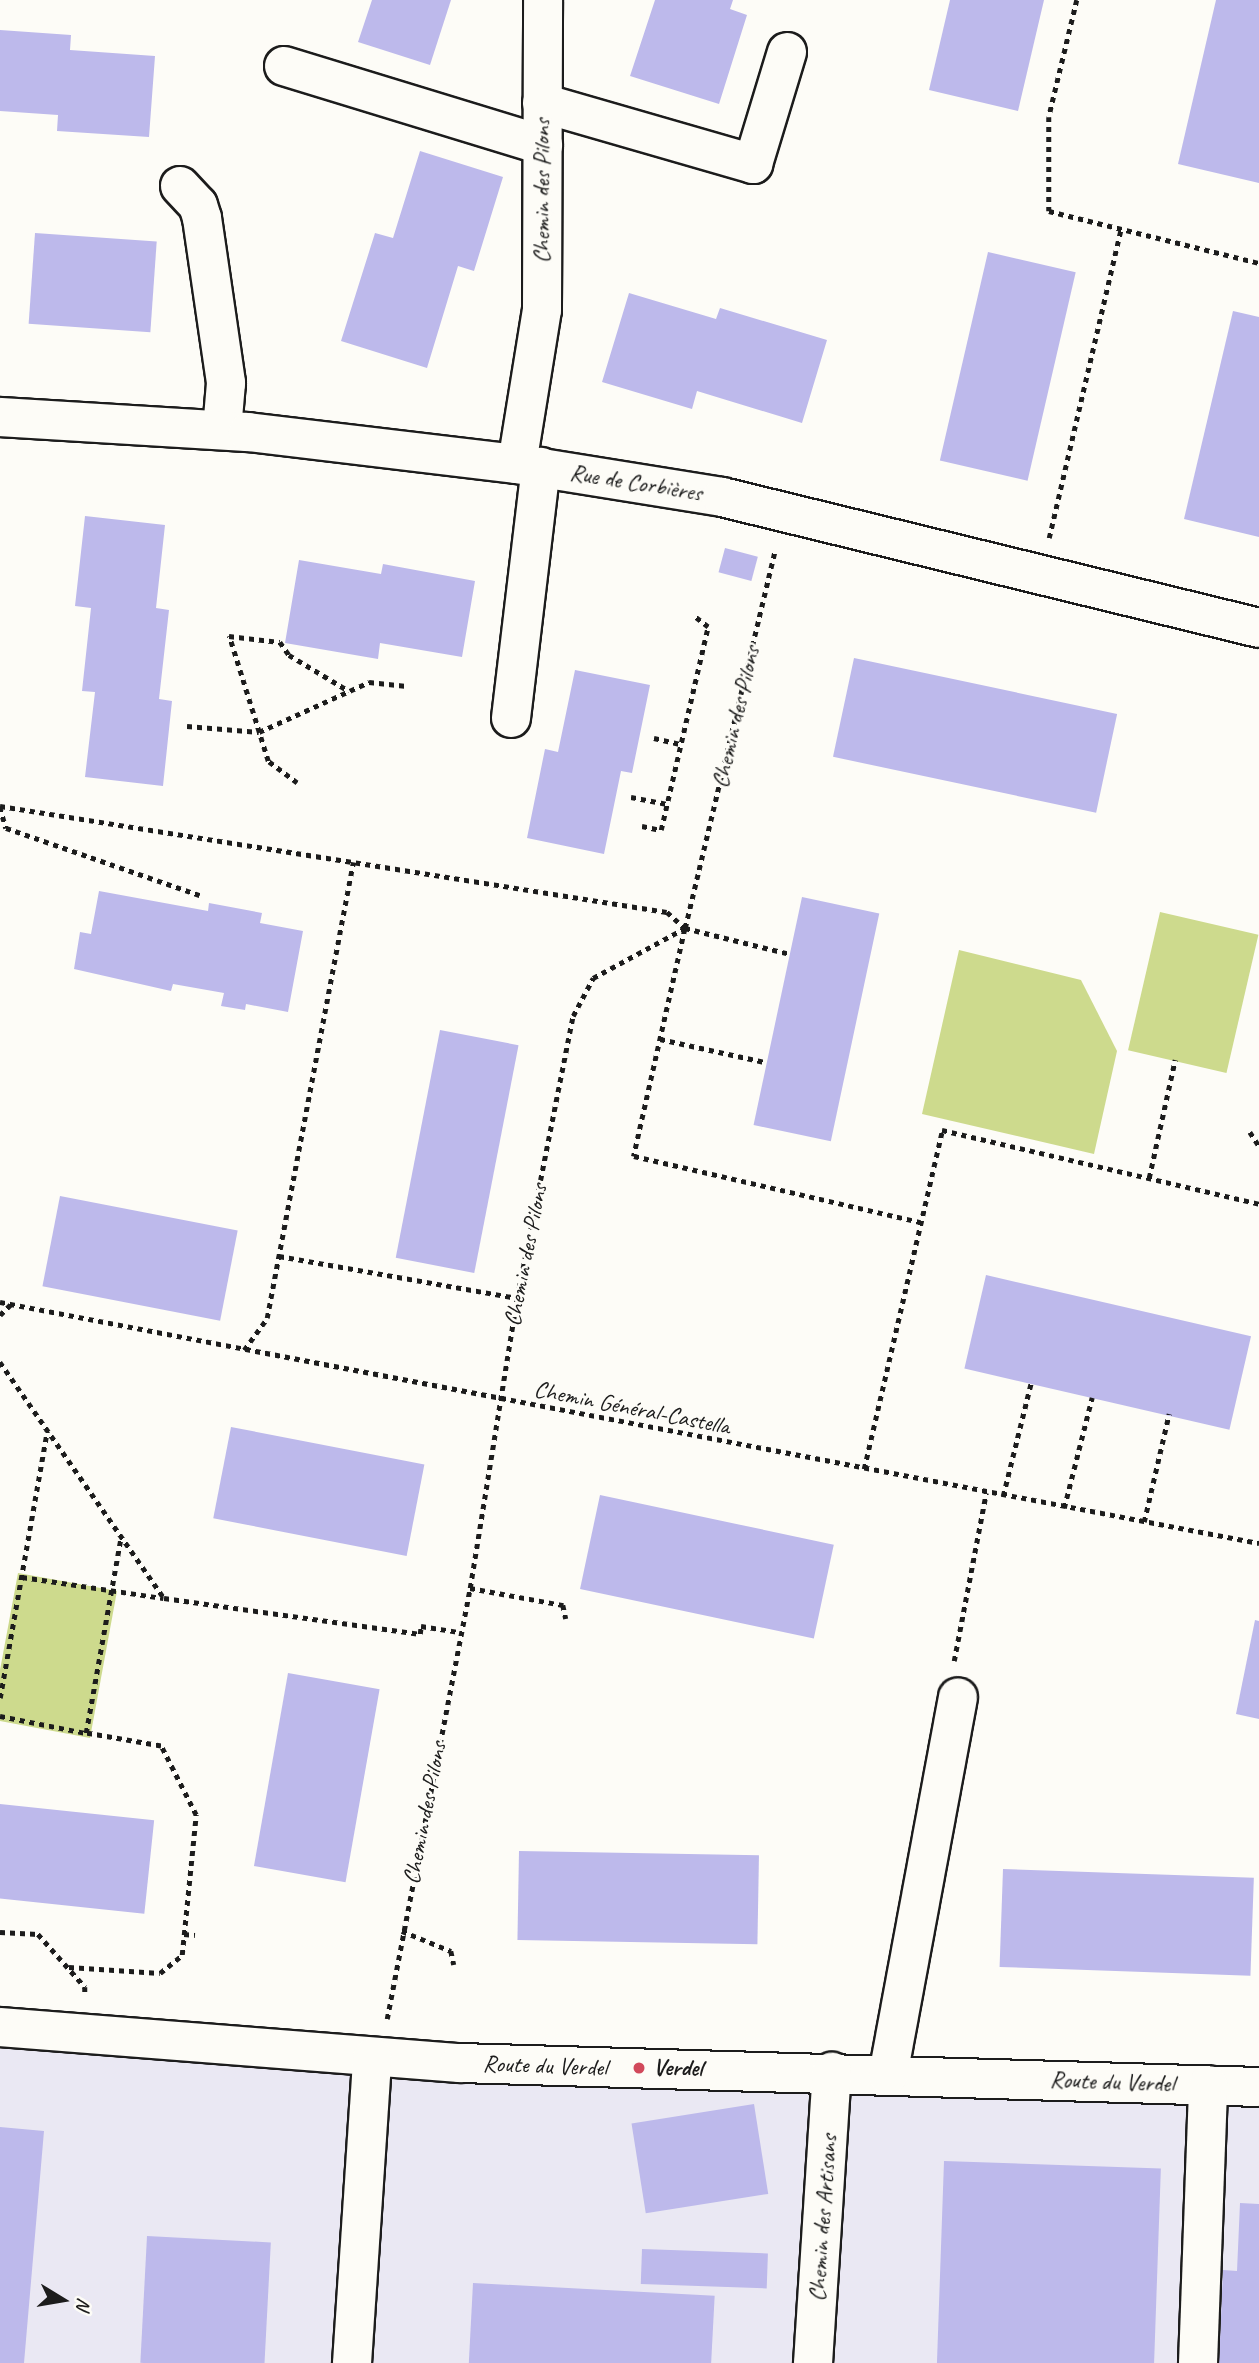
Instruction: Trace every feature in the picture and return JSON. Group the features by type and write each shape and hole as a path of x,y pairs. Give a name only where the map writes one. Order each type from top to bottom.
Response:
{"street":[{"name":"Chemin des Pilons","path":"511,718 542,310 543,0"},
{"path":"542,103 753,164 787,52"},
{"path":"284,66 543,145"},
{"path":"180,186 198,205 202,218 226,383 222,430"},
{"name":"Rue de Corbières","path":"0,417 222,430 529,466 722,497 1259,628"},
{"path":"888,2075 955,1683"},
{"name":"Route du Verdel","path":"0,2027 379,2042 888,2075 1259,2087"},
{"path":"352,2363 379,2042"},
{"name":"Chemin des Artisans","path":"813,2363 832,2072"},
{"path":"1198,2363 1208,2085"}],"path":[{"path":"1077,0 1049,117 1049,211 1259,263"},
{"path":"1048,541 1121,229"},
{"name":"Chemin des Pilons","path":"379,2042 470,1588 498,1400 573,1016 583,992 593,978 685,928 776,546"},
{"path":"642,826 661,830 708,627 695,617"},
{"path":"297,783 268,761 229,636 280,642 289,655 349,691"},
{"path":"187,726 259,732 369,682 407,686"},
{"path":"654,738 681,744"},
{"path":"631,797 667,804"},
{"path":"200,895 6,828 0,807 667,912 685,928 790,954"},
{"path":"244,1350 267,1318 353,862"},
{"path":"685,928 634,1156 921,1222"},
{"path":"660,1039 765,1062"},
{"path":"1149,1178 1175,1060"},
{"path":"864,1469 942,1130 1259,1204"},
{"path":"1250,1132 1259,1146"},
{"path":"279,1256 517,1298"},
{"name":"Chemin Général-Castella","path":"0,1302 498,1400 1259,1543"},
{"path":"0,1315 11,1304"},
{"path":"0,1362 164,1598"},
{"path":"1003,1496 1031,1383"},
{"path":"1064,1508 1092,1397"},
{"path":"1144,1522 1168,1413"},
{"path":"0,1698 47,1430"},
{"path":"955,1683 986,1493"},
{"path":"86,1733 121,1536"},
{"path":"22,1577 111,1593 420,1634 421,1626 460,1632"},
{"path":"470,1588 563,1605 566,1619"},
{"path":"0,1716 162,1746 196,1815 182,1955 160,1973 69,1967"},
{"path":"402,1931 451,1951 454,1965"},
{"path":"0,1932 38,1934 85,1987 85,2003"},
{"path":"184,1934 195,1936"}],"shaded area":[{"path":"0,2027 1259,2087 1259,2363 0,2363"}],"green space":[{"path":"1160,912 1258,935 1226,1073 1128,1050"},
{"path":"959,950 1081,980 1117,1051 1094,1154 922,1114"},
{"path":"18,1573 117,1591 90,1738 0,1721 0,1670"}],"building":[{"path":"372,0 451,0 430,65 358,42"},
{"path":"655,0 733,0 730,9 747,15 719,104 630,76"},
{"path":"950,0 1044,0 1018,111 929,90"},
{"path":"1216,0 1259,0 1259,183 1178,164"},
{"path":"0,30 71,35 70,50 155,56 149,137 57,131 58,115 0,111"},
{"path":"420,151 503,177 474,271 458,266 427,368 341,341 375,233 393,238"},
{"path":"35,233 157,242 150,332 29,324"},
{"path":"988,252 1076,272 1028,481 940,461"},
{"path":"629,293 716,319 720,308 827,340 802,423 697,391 692,409 602,382"},
{"path":"1233,311 1259,317 1259,537 1184,519"},
{"path":"85,516 165,525 156,608 169,610 159,699 172,701 163,786 85,777 95,692 82,691 91,608 75,606"},
{"path":"725,548 758,557 751,581 719,572"},
{"path":"299,560 381,574 383,564 475,581 462,657 380,643 378,659 285,643"},
{"path":"854,658 1117,714 1096,813 833,757"},
{"path":"575,670 650,685 632,773 621,771 604,854 527,838 545,749 558,752"},
{"path":"99,891 208,911 209,903 262,913 260,923 303,931 288,1012 246,1004 245,1010 221,1006 224,993 173,984 171,991 74,969 80,932 91,934"},
{"path":"802,897 879,913 831,1141 754,1125"},
{"path":"440,1030 519,1045 474,1273 396,1258"},
{"path":"60,1196 238,1231 220,1321 42,1286"},
{"path":"986,1275 1251,1336 1229,1430 964,1369"},
{"path":"231,1427 424,1465 407,1556 213,1518"},
{"path":"600,1495 834,1545 814,1639 580,1589"},
{"path":"1255,1620 1259,1621 1259,1719 1236,1714"},
{"path":"288,1673 380,1689 346,1882 254,1866"},
{"path":"0,1804 154,1820 144,1914 0,1899"},
{"path":"519,1851 759,1855 757,1944 517,1940"},
{"path":"1003,1869 1254,1878 1250,1976 1000,1967"},
{"path":"754,2104 768,2194 646,2213 632,2123"},
{"path":"0,2127 44,2131 24,2363 0,2363"},
{"path":"944,2161 1161,2169 1154,2363 937,2363"},
{"path":"1240,2203 1259,2204 1259,2363 1219,2363 1223,2270 1237,2271"},
{"path":"147,2236 271,2242 265,2363 140,2363"},
{"path":"642,2249 768,2253 767,2288 641,2284"},
{"path":"473,2283 715,2296 711,2363 469,2363"}],"place":[{"name":"Verdel","path":"639,2068"}]}
